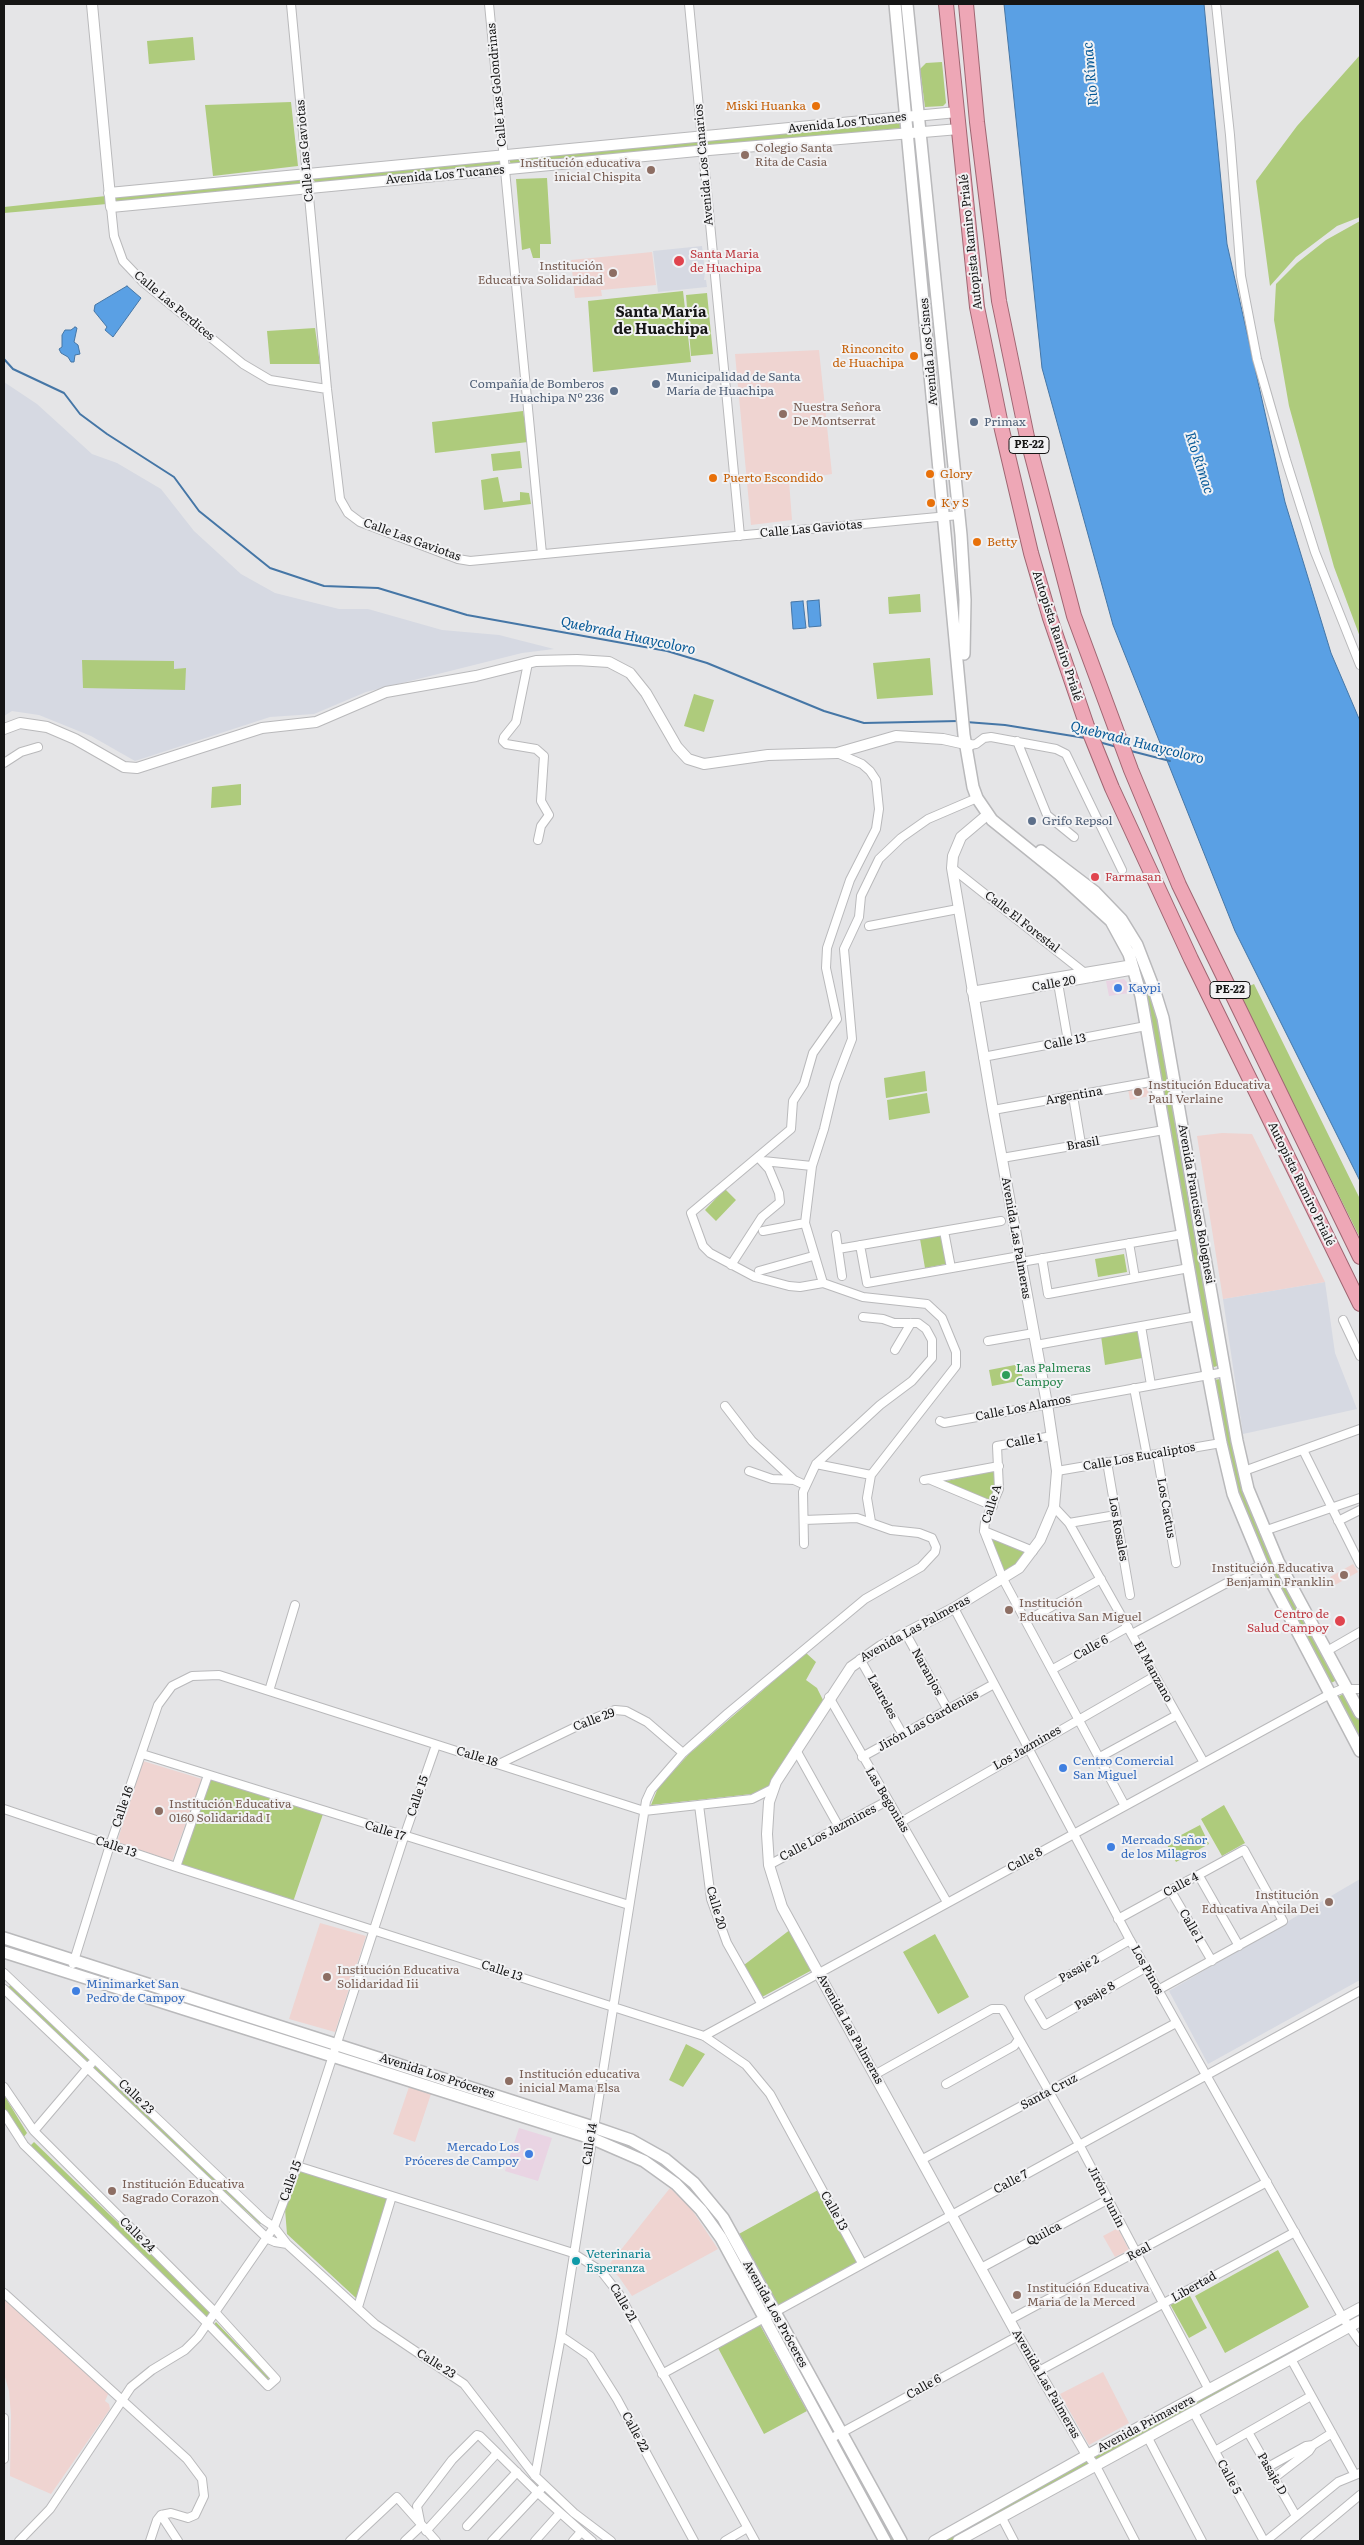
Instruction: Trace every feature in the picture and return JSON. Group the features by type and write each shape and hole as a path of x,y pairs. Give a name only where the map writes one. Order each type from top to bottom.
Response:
{"highway":[{"name":"Autopista Ramiro Prialé","path":"946,4 977,307 1002,430 1031,553 1087,726 1104,768 1191,959 1360,1304"},
{"name":"Autopista Ramiro Prialé","path":"966,4 999,301 1027,437 1074,616 1130,770 1179,885 1360,1257"},
{"path":"970,232 981,237 990,230"}],"main road":[{"name":"Avenida Los Cisnes","path":"896,4 964,701"},
{"name":"Avenida Los Cisnes","path":"907,4 959,515 965,600 964,701"},
{"path":"932,381 938,386 946,380"},
{"path":"964,701 967,740"},
{"name":"Avenida Francisco Bolognesi","path":"967,740 970,775 976,798 987,815 1079,891 1111,921 1123,940 1134,967 1208,1375 1233,1494 1262,1564 1360,1751"},
{"name":"Avenida Francisco Bolognesi","path":"967,740 980,794 989,808 1000,819 1095,892 1121,919 1137,945 1154,988 1163,1018 1244,1471 1264,1531 1278,1562 1327,1651 1354,1689 1360,1713"},
{"name":"Avenida Los Próceres","path":"4,1938 336,2044 592,2132 644,2162 676,2184 701,2210 721,2238 885,2541"},
{"name":"Avenida Los Próceres","path":"4,1952 332,2056 642,2146 665,2159 694,2184 723,2218 901,2541"}],"street":[{"name":"Calle Las Perdices","path":"92,4 114,236 123,261 144,283 243,364 270,380 292,385 327,389"},
{"name":"Calle Las Gaviotas","path":"291,4 327,389 340,499 348,512 360,522 458,559 470,561 959,515"},
{"name":"Calle Las Golondrinas","path":"489,4 542,554"},
{"name":"Avenida Los Canarios","path":"689,4 740,536"},
{"path":"1216,4 1230,135 1241,276 1257,359 1315,552 1360,665"},
{"name":"Avenida Los Tucanes","path":"109,193 957,112"},
{"name":"Avenida Los Tucanes","path":"111,207 703,150 959,129"},
{"path":"4,729 20,723 47,726 75,739 124,767 137,768 262,728 316,722 386,692 476,676 528,663 577,660 608,662 630,672 646,693 677,747 688,759 704,764 768,755 836,753 896,736 967,740 973,745 987,737 1056,749 1066,754 1122,870"},
{"path":"528,663 516,722 503,741 506,744 536,749 544,756 541,801 549,815 540,826 538,840"},
{"path":"1017,741 1047,815 1074,837"},
{"path":"4,763 22,752 38,747"},
{"path":"804,1520 857,1518 871,1522 867,1498 870,1476 956,1366 956,1352 942,1318 927,1304 863,1297 823,1283 800,1287 755,1277 710,1253 703,1246 691,1213 760,1159 791,1129 793,1101 804,1084 813,1053 837,1019 826,968 827,948 850,880 876,829 879,809 876,780 862,764 836,753"},
{"path":"823,1283 813,1256 805,1223 812,1166 824,1129 835,1082 852,1039 844,949 859,917 861,896 879,860 901,838 928,819 976,798"},
{"name":"Avenida Las Palmeras","path":"987,815 961,837 952,856 952,868 992,1110 1047,1404 1057,1471 1054,1507 1047,1527 1033,1551 1019,1568 954,1608 860,1658 851,1667 829,1697 774,1788 767,1812 769,1865 782,1907 876,2074 1009,2320 1087,2455"},
{"name":"Calle El Forestal","path":"952,868 1088,974"},
{"path":"869,926 958,909"},
{"name":"Calle 20","path":"972,995 1134,967"},
{"name":"Calle 20","path":"972,995 1058,984 1088,974"},
{"path":"1058,984 1068,1041"},
{"name":"Calle 13","path":"983,1057 1146,1026"},
{"name":"Argentina","path":"992,1110 1156,1081"},
{"path":"1074,1096 1081,1144"},
{"name":"Brasil","path":"1002,1158 1164,1130"},
{"path":"760,1159 812,1166"},
{"path":"731,1265 762,1217 780,1202 775,1181 760,1159"},
{"path":"838,1249 1001,1221"},
{"path":"764,1231 805,1223"},
{"path":"944,1231 951,1268"},
{"path":"860,1245 867,1283 951,1268 1042,1258 1183,1234"},
{"path":"836,1235 842,1276"},
{"path":"1130,1243 1135,1278"},
{"path":"759,1272 813,1256"},
{"path":"1042,1258 1048,1294 1189,1268"},
{"path":"1036,1345 1197,1316"},
{"path":"804,1544 803,1492 816,1464 880,1405 912,1381 932,1358 932,1340 926,1329 918,1323 894,1323 883,1319 863,1317"},
{"path":"1343,1320 1360,1356"},
{"path":"895,1350 911,1323"},
{"path":"1141,1326 1151,1385"},
{"path":"988,1341 1034,1333"},
{"name":"Calle Los Alamos","path":"940,1421 944,1423 1225,1372"},
{"path":"1134,1388 1147,1456"},
{"path":"725,1406 752,1441 794,1480 805,1485"},
{"path":"1244,1471 1360,1430"},
{"name":"Calle 1","path":"997,1446 1052,1436"},
{"name":"Calle Los Eucaliptos","path":"1057,1471 1221,1443"},
{"name":"Calle A","path":"984,1532 985,1522 999,1489 997,1446"},
{"path":"1304,1450 1360,1564"},
{"name":"Los Cactus","path":"1157,1454 1176,1562"},
{"name":"Los Rosales","path":"1107,1462 1130,1595"},
{"path":"816,1464 870,1476"},
{"path":"993,1506 927,1480 999,1466"},
{"path":"749,1471 772,1479 794,1480"},
{"path":"1264,1531 1360,1498"},
{"name":"El Manzano","path":"1054,1507 1069,1523 1203,1761"},
{"path":"1338,1521 1360,1510"},
{"path":"1069,1523 1116,1514"},
{"name":"Calle 14","path":"535,2476 561,2336 646,1800 651,1790 683,1753 865,1599 921,1567 935,1552 936,1547 932,1538 919,1533 891,1530 871,1522"},
{"path":"984,1532 1033,1551"},
{"path":"984,1532 1003,1579 1125,1806"},
{"name":"Calle 6","path":"1053,1669 1262,1564"},
{"path":"1026,1621 1101,1579"},
{"path":"269,1691 295,1605"},
{"name":"Los Pinos","path":"954,1608 1145,1968 1348,2328 1360,2342"},
{"path":"1327,1651 1360,1632"},
{"name":"Naranjos","path":"906,1634 948,1710"},
{"name":"Laureles","path":"860,1658 903,1735"},
{"name":"Calle 18","path":"182,1680 209,1674 269,1691 644,1811 752,1799 774,1788"},
{"name":"Los Jazmines","path":"900,1822 1155,1676"},
{"name":"Calle 16","path":"70,1973 110,1845 158,1705 164,1694 182,1680"},
{"name":"Jirón Las Gardenias","path":"862,1757 994,1684"},
{"name":"Calle 8","path":"704,2036 760,2003 1074,1834 1203,1761 1330,1694 1342,1689 1354,1689"},
{"name":"Las Begonias","path":"829,1697 946,1902"},
{"name":"Calle 29","path":"499,1764 615,1710 626,1711 647,1722 683,1753"},
{"path":"1100,1757 1177,1715"},
{"name":"Calle 15","path":"19,2541 50,2509 121,2401 138,2380 185,2350 208,2324 268,2239 297,2166 404,1837 436,1745"},
{"path":"796,1750 839,1827"},
{"name":"Calle 17","path":"142,1754 404,1837 629,1905"},
{"path":"176,1867 208,1775"},
{"name":"Calle Los Jazmines","path":"769,1865 887,1801"},
{"name":"Calle 20","path":"699,1805 711,1899 727,1943 760,2003"},
{"name":"Calle 13","path":"4,1809 373,1931 704,2036 746,2065 770,2094 862,2263"},
{"name":"Calle 4","path":"1118,1918 1199,1876 1244,1850 1283,1922 1239,1946"},
{"path":"1158,1990 1239,1946 1199,1876"},
{"name":"Calle 1","path":"1171,1891 1212,1961"},
{"name":"Pasaje 2","path":"1045,2024 1029,1998 1130,1940"},
{"name":"Pasaje 8","path":"1045,2024 1145,1968"},
{"name":"Calle 23","path":"4,1973 264,2220 274,2226 287,2244 375,2324 464,2384 535,2476 574,2513 611,2541"},
{"name":"Calle 23","path":"4,1989 268,2239 287,2244"},
{"name":"Calle 7","path":"662,2374 1360,1991"},
{"name":"Jirón Junín","path":"876,2074 992,2008 999,2008 1080,2146 1209,2390"},
{"name":"Santa Cruz","path":"921,2160 1176,2023"},
{"path":"946,2084 1014,2046 1018,2039"},
{"path":"34,2131 96,2059"},
{"name":"Calle 24","path":"4,2087 34,2131 216,2313 276,2379 268,2386 208,2324 24,2144 4,2114"},
{"name":"Calle 21","path":"297,2166 573,2253 588,2262 610,2280 755,2541"},
{"name":"Real","path":"1009,2320 1136,2254 1267,2182"},
{"path":"358,2307 392,2196"},
{"name":"Quilca","path":"981,2268 1107,2200"},
{"name":"Libertad","path":"1039,2371 1295,2232"},
{"path":"4,2293 186,2459 204,2483 204,2496 195,2515 188,2518 171,2513 161,2515 157,2520 150,2541"},
{"name":"Avenida Primavera","path":"934,2541 1087,2455 1360,2308"},
{"name":"Avenida Primavera","path":"958,2541 1360,2321"},
{"name":"Calle 22","path":"561,2336 590,2356 617,2399 694,2541"},
{"name":"Calle 6","path":"830,2439 1018,2336"},
{"path":"1265,2541 1338,2482 1358,2474 1332,2433 1291,2359"},
{"path":"1215,2451 1311,2396"},
{"name":"Calle 5","path":"1194,2413 1265,2541"},
{"path":"4,2418 4,2458"},
{"name":"Pasaje D","path":"1248,2432 1296,2516"},
{"path":"1274,2478 1309,2451 1313,2445 1332,2433"},
{"path":"424,2529 417,2506 452,2460 474,2437 480,2436 537,2492 592,2541"},
{"path":"1148,2438 1202,2541"},
{"path":"1268,2467 1306,2446 1313,2445"},
{"path":"405,2541 424,2529 497,2453"},
{"path":"1087,2455 1096,2466 1135,2541"},
{"path":"467,2526 517,2472"},
{"path":"492,2541 544,2485"},
{"path":"1305,2541 1360,2495"},
{"path":"350,2541 396,2497 436,2541"},
{"path":"535,2541 560,2513"},
{"path":"161,2515 178,2541"},
{"path":"1002,2518 1014,2541"},
{"path":"725,2541 748,2528"},
{"path":"573,2541 581,2532"}],"shaded area":[{"name":"Santa Maria de Huachipa","path":"702,246 704,280 706,280 707,287 658,292 653,251"},
{"name":"Institución Educativa Solidaridad","path":"652,252 656,285 601,290 602,296 575,298 571,260"},
{"name":"Nuestra Señora De Montserrat","path":"819,350 832,474 789,481 792,520 751,525 735,354"},
{"path":"4,382 37,404 92,454 117,463 161,489 194,531 241,574 275,593 339,609 368,609 442,630 499,635 554,649 522,653 366,692 314,714 270,717 135,761 91,736 39,715 12,711 4,716"},
{"name":"Kaypi","path":"1124,979 1127,982 1129,993 1109,996 1106,981"},
{"name":"Institución Educativa Paul Verlaine","path":"1147,1085 1149,1096 1130,1100 1128,1089"},
{"path":"1222,1133 1252,1134 1325,1282 1223,1299 1197,1136"},
{"path":"1325,1282 1335,1353 1357,1409 1243,1434 1223,1299"},
{"name":"Institución Educativa Benjamin Franklin","path":"1353,1564 1358,1572 1335,1585 1330,1577"},
{"name":"Institución Educativa 0160 Solidaridad I","path":"143,1761 202,1779 172,1861 117,1842"},
{"path":"1360,1879 1360,1980 1208,2064 1169,1991"},
{"name":"Institución Educativa Solidaridad Iii","path":"320,1923 366,1936 335,2032 289,2019"},
{"path":"409,2087 431,2094 415,2142 393,2134"},
{"name":"Mercado Los Próceres de Campoy","path":"519,2128 552,2138 538,2181 505,2171"},
{"path":"670,2188 690,2207 718,2249 632,2296 619,2277 608,2266"},
{"path":"1118,2228 1129,2250 1115,2257 1103,2236"},
{"path":"4,2298 109,2392 105,2401 109,2404 110,2409 51,2494 10,2476 11,2415 9,2391 4,2374"},
{"path":"1103,2372 1129,2423 1089,2445 1060,2394"}],"green space":[{"path":"193,37 195,60 149,64 147,41"},
{"path":"1360,55 1360,217 1337,226 1296,257 1270,286 1256,181 1297,126"},
{"path":"942,62 946,103 943,106 925,107 920,69 926,63"},
{"path":"291,102 298,166 213,176 205,105"},
{"path":"902,121 902,128 708,146 707,140"},
{"path":"699,140 699,147 511,164 510,162 510,159"},
{"path":"500,159 501,166 316,183 313,179"},
{"path":"304,177 305,184 116,202 115,199 116,196"},
{"path":"547,178 551,244 540,244 540,258 533,258 530,248 522,250 516,179"},
{"path":"106,196 107,204 4,213 4,207"},
{"path":"1360,221 1360,637 1334,567 1289,406 1274,320 1276,284 1297,263 1326,240"},
{"path":"683,291 691,362 593,372 588,301"},
{"path":"707,293 713,354 691,356 686,295"},
{"path":"315,328 320,364 270,364 267,331"},
{"path":"523,411 528,442 435,453 432,422"},
{"path":"520,451 522,468 493,471 491,454"},
{"path":"498,477 503,502 520,500 520,492 529,493 531,504 484,510 481,480"},
{"path":"920,594 921,612 889,614 888,597"},
{"path":"930,658 933,695 877,699 873,663"},
{"path":"82,660 174,661 174,669 186,668 185,690 83,688"},
{"path":"694,694 714,700 704,732 684,726"},
{"path":"241,784 241,805 211,808 212,787"},
{"path":"1127,933 1154,994 1220,1365 1214,1367 1209,1364 1135,961"},
{"path":"1254,984 1360,1199 1360,1238 1238,991"},
{"path":"925,1071 927,1091 886,1098 884,1078"},
{"path":"927,1093 930,1113 889,1120 887,1100"},
{"path":"725,1189 736,1200 716,1221 705,1210"},
{"path":"941,1235 946,1264 925,1268 920,1239"},
{"path":"1124,1254 1127,1272 1098,1277 1095,1259"},
{"path":"1137,1329 1142,1358 1105,1365 1101,1336"},
{"name":"Las Palmeras Campoy","path":"1020,1364 1023,1380 992,1386 989,1370"},
{"path":"1220,1379 1242,1476 1339,1679 1329,1684 1276,1586 1231,1476 1214,1380"},
{"path":"995,1470 996,1489 990,1502 942,1482"},
{"path":"988,1536 1026,1553 1016,1566 1004,1574"},
{"path":"806,1653 816,1662 806,1680 817,1688 823,1700 773,1782 765,1789 752,1794 651,1805 658,1788 689,1754"},
{"path":"1343,1694 1348,1695 1360,1719 1360,1745 1336,1698"},
{"path":"210,1779 323,1814 293,1902 179,1867"},
{"path":"1224,1805 1245,1843 1222,1856 1201,1819"},
{"path":"1200,1825 1209,1844 1176,1862 1166,1843"},
{"path":"791,1929 814,1969 762,1997 744,1965"},
{"path":"935,1934 969,1997 938,2014 903,1952"},
{"path":"76,1965 332,2045 330,2053 74,1971"},
{"path":"12,1983 92,2058 89,2063 8,1988"},
{"path":"686,2044 705,2054 683,2087 669,2080"},
{"path":"97,2063 262,2222 260,2224 92,2068"},
{"path":"4,2095 27,2133 22,2139 4,2109"},
{"path":"596,2131 647,2152 686,2180 710,2207 770,2310 767,2314 680,2185 596,2137"},
{"path":"34,2142 212,2313 207,2319 29,2147"},
{"path":"297,2170 389,2197 357,2299 287,2234 285,2209"},
{"path":"818,2190 857,2262 776,2309 737,2235"},
{"path":"1278,2250 1309,2307 1225,2353 1195,2296"},
{"path":"1189,2294 1207,2328 1189,2338 1170,2304"},
{"path":"216,2322 269,2378 266,2382 213,2326"},
{"path":"777,2322 833,2426 829,2429 771,2324"},
{"path":"760,2325 807,2411 764,2434 718,2348"},
{"path":"1335,2325 1338,2329 951,2541 941,2541"},
{"path":"839,2439 895,2541 888,2541 837,2443"}],"water":[{"name":"Río Rímac","path":"1004,4 1204,4 1227,244 1285,502 1331,653 1360,721 1360,1181 1235,931 1113,625 1042,368"},
{"path":"127,286 141,298 113,337 105,330 107,327 94,311 95,305"},
{"path":"75,327 77,328 74,342 78,345 80,354 75,355 74,362 71,362 59,349 62,347 62,335 65,330 71,330"},
{"path":"819,600 821,626 809,627 807,601"},
{"path":"803,601 806,628 793,629 791,602"}],"waterway":[{"name":"Quebrada Huaycoloro","path":"4,359 13,369 64,393 80,414 107,434 174,477 199,511 270,568 324,586 378,588 467,615 667,651 707,663 824,711 864,723 959,721"},
{"name":"Quebrada Huaycoloro","path":"966,722 1005,725 1085,738"},
{"name":"Quebrada Huaycoloro","path":"1099,742 1117,747"},
{"name":"Quebrada Huaycoloro","path":"1131,751 1170,761"}],"place":[{"name":"Miski Huanka","path":"816,106"},
{"name":"Colegio Santa Rita de Casia","path":"745,155"},
{"name":"Institución educativa inicial Chispita","path":"651,170"},
{"name":"Santa Maria de Huachipa","path":"679,261"},
{"name":"Institución Educativa Solidaridad","path":"613,273"},
{"name":"Rinconcito de Huachipa","path":"914,356"},
{"name":"Municipalidad de Santa María de Huachipa","path":"656,384"},
{"name":"Compañía de Bomberos Huachipa Nº 236","path":"614,391"},
{"name":"Nuestra Señora De Montserrat","path":"783,414"},
{"name":"Primax","path":"974,422"},
{"name":"Glory","path":"930,474"},
{"name":"Puerto Escondido","path":"713,478"},
{"name":"K y S","path":"931,503"},
{"name":"Betty","path":"977,542"},
{"name":"Grifo Repsol","path":"1032,821"},
{"name":"Farmasan","path":"1095,877"},
{"name":"Kaypi","path":"1118,988"},
{"name":"Institución Educativa Paul Verlaine","path":"1138,1092"},
{"name":"Las Palmeras Campoy","path":"1006,1375"},
{"name":"Institución Educativa Benjamin Franklin","path":"1344,1575"},
{"name":"Institución Educativa San Miguel","path":"1009,1610"},
{"name":"Centro de Salud Campoy","path":"1340,1621"},
{"name":"Centro Comercial San Miguel","path":"1063,1768"},
{"name":"Institución Educativa 0160 Solidaridad I","path":"159,1811"},
{"name":"Mercado Señor de los Milagros","path":"1111,1847"},
{"name":"Institución Educativa Ancila Dei","path":"1329,1902"},
{"name":"Institución Educativa Solidaridad Iii","path":"327,1977"},
{"name":"Minimarket San Pedro de Campoy","path":"76,1991"},
{"name":"Institución educativa inicial Mama Elsa","path":"509,2081"},
{"name":"Mercado Los Próceres de Campoy","path":"529,2154"},
{"name":"Institución Educativa Sagrado Corazon","path":"112,2191"},
{"name":"Veterinaria Esperanza","path":"576,2261"},
{"name":"Institución Educativa Maria de la Merced","path":"1017,2295"}],"district":[{"name":"Santa María de Huachipa","path":"661,322"}]}
